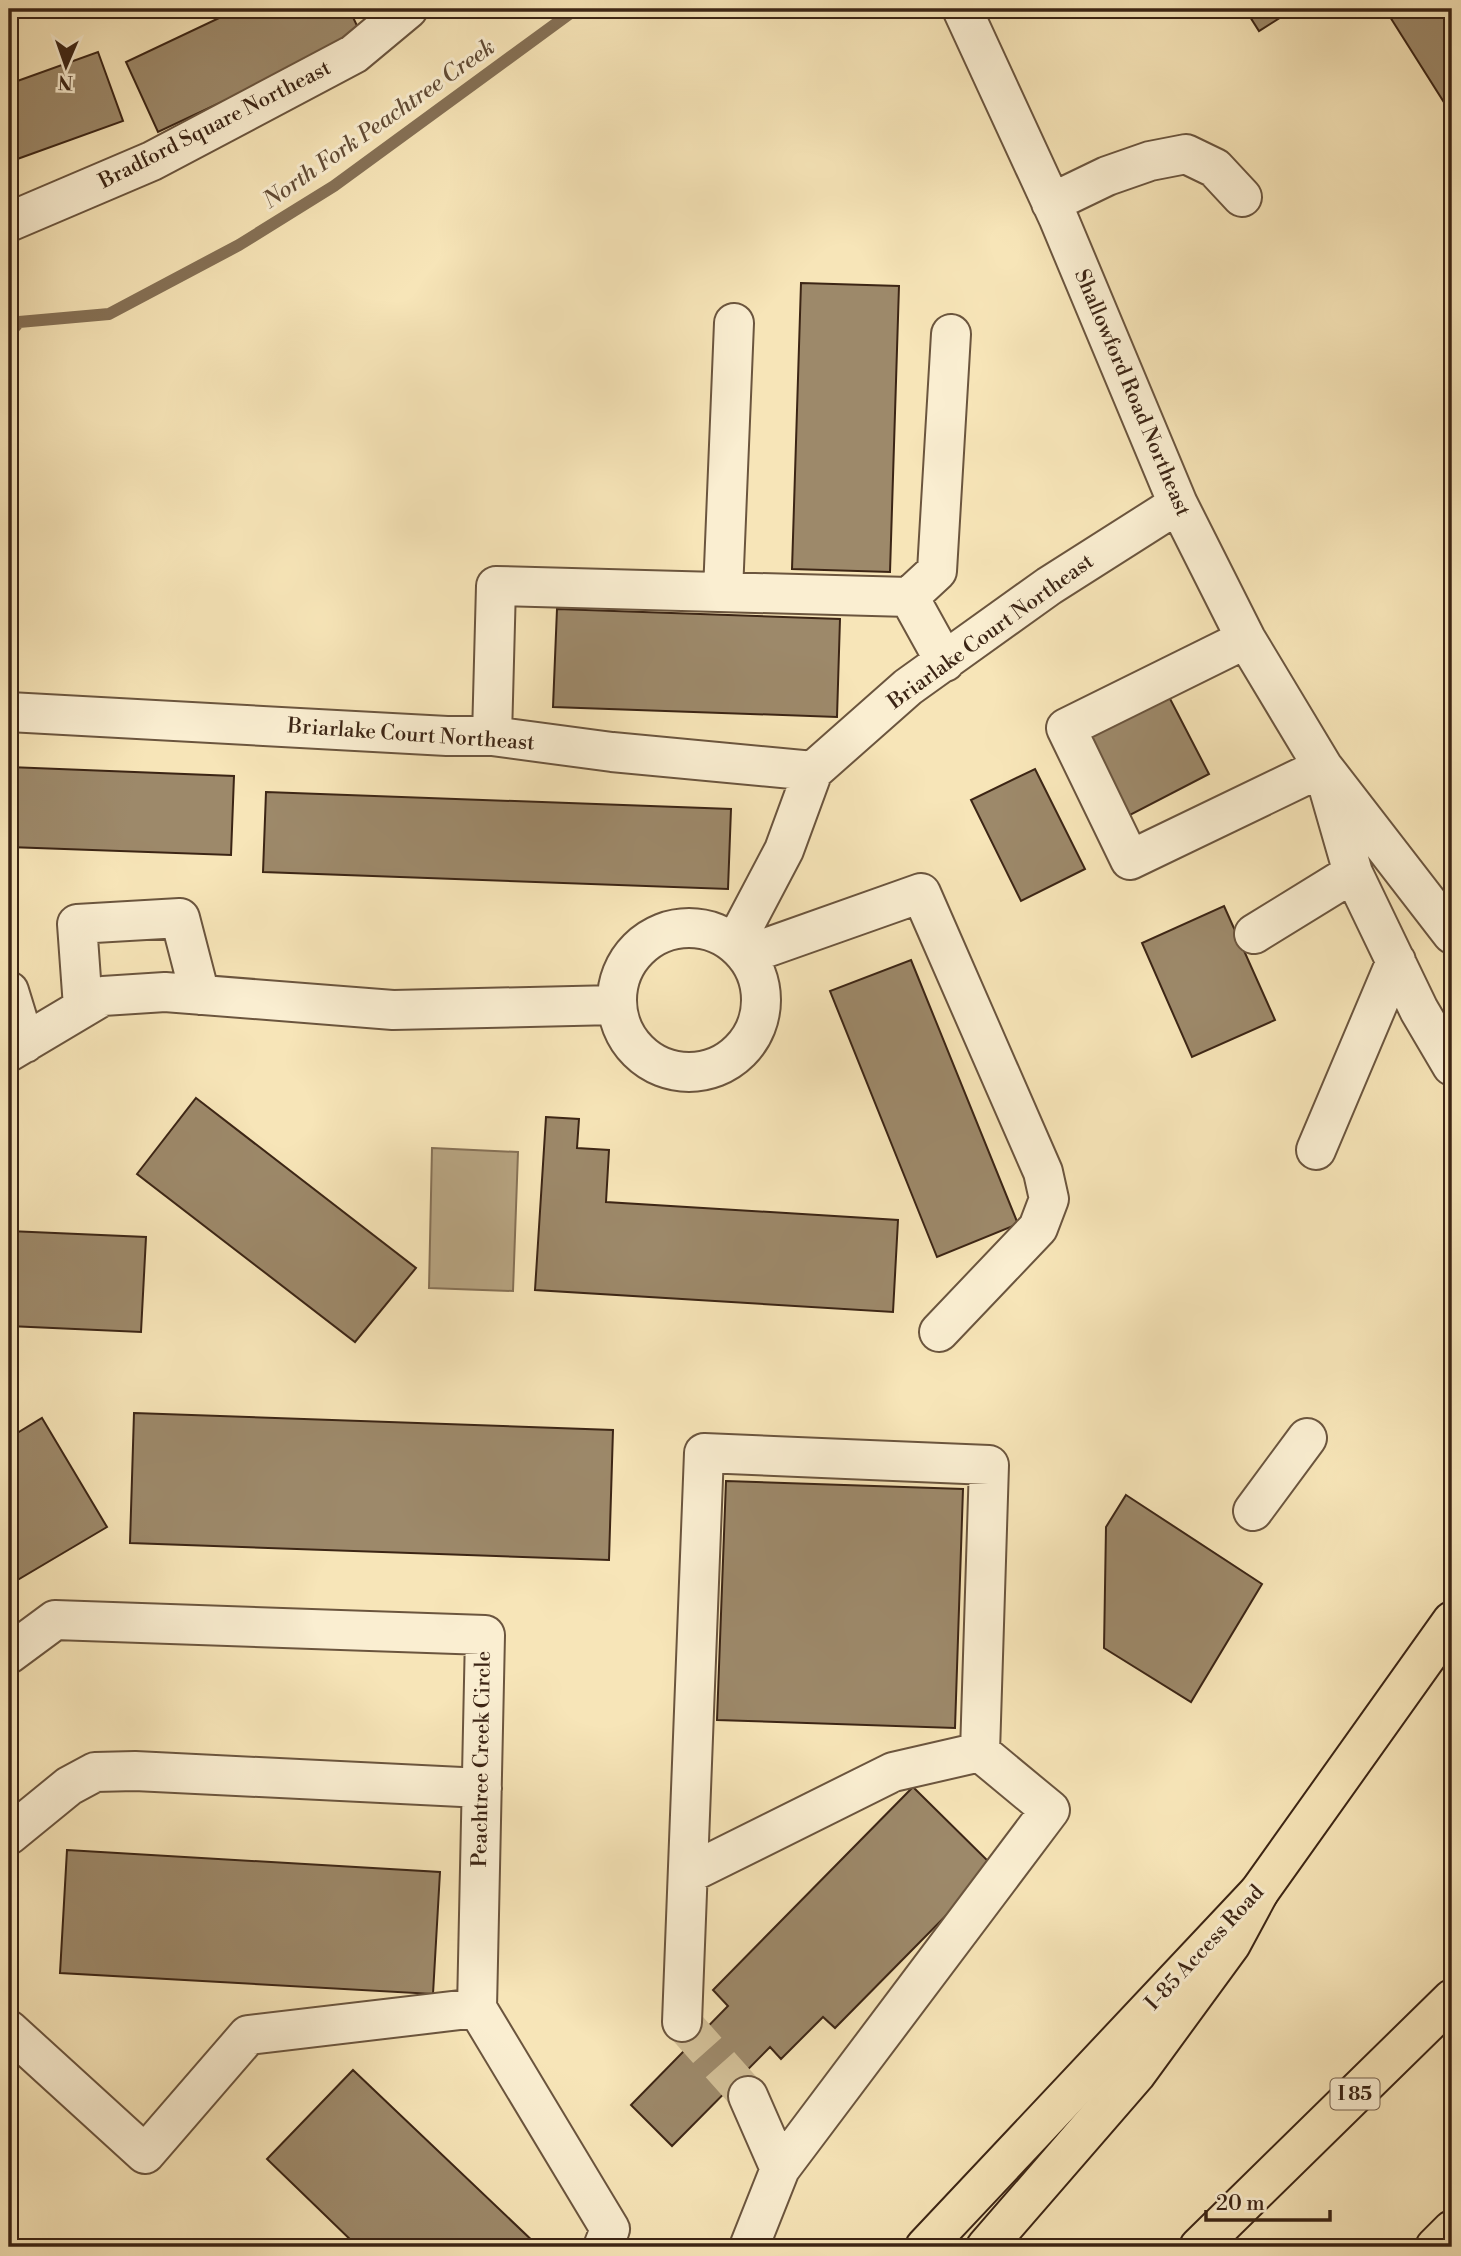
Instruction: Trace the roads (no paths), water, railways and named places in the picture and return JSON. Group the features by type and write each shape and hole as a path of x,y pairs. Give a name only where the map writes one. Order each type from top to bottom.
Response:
{"main road":[{"name":"I-85 Access Road","path":"925,2247 1259,1892 1452,1621"},
{"path":"986,2247 1136,2074 1231,1944 1259,1892"},
{"name":"I 85","path":"1199,2247 1452,1999"},
{"path":"1435,2247 1452,2230"}],"street":[{"name":"Bradford Square Northeast","path":"9,222 152,162 319,73 354,54 408,9"},
{"name":"Shallowford Road Northeast","path":"962,9 1051,202 1178,505 1246,639 1323,767 1452,934"},
{"path":"1051,202 1118,172 1150,161 1186,154 1215,167 1242,197"},
{"path":"723,592 734,323"},
{"path":"492,736 496,586 909,597 937,571 951,334"},
{"name":"Briarlake Court Northeast","path":"740,949 784,850 813,771 908,687 1049,586 1178,505"},
{"path":"909,597 945,662"},
{"path":"1246,639 1066,728 1130,860 1323,767"},
{"name":"Briarlake Court Northeast","path":"9,712 447,736 492,736 612,752 813,771"},
{"name":"Shallowford Road Northeast","path":"1323,767 1353,873 1419,1010 1452,1066"},
{"path":"1254,934 1353,873"},
{"path":"740,949 921,893 1043,1172 1049,1199 1038,1228 939,1332"},
{"path":"83,1007 77,924 180,918 200,995"},
{"path":"691,927 714,932 740,949 750,960 759,982 761,1005 756,1027 744,1047 726,1062 704,1070 679,1072 655,1064 636,1049 622,1029 616,1005 619,981 629,959 646,941 668,930 691,927"},
{"path":"1316,1150 1396,961"},
{"path":"9,991 17,1048 103,996 165,992 393,1010 616,1005"},
{"path":"1253,1511 1307,1438"},
{"path":"682,2022 704,1453 989,1465 980,1752"},
{"name":"Peachtree Creek Circle","path":"9,1654 55,1620 485,1635 477,2008"},
{"path":"688,1874 893,1772 980,1752"},
{"path":"749,2247 780,2169 1050,1810 980,1752"},
{"path":"9,1835 69,1786 95,1772 135,1771 482,1788"},
{"path":"9,2030 145,2154 248,2035 477,2008 610,2229 603,2247"},
{"path":"748,2096 780,2169"}],"waterway":[{"name":"North Fork Peachtree Creek","path":"9,334 19,322 109,314 239,245 334,186 576,9"}],"tunnel":[{"path":"682,2022 748,2096"}]}
